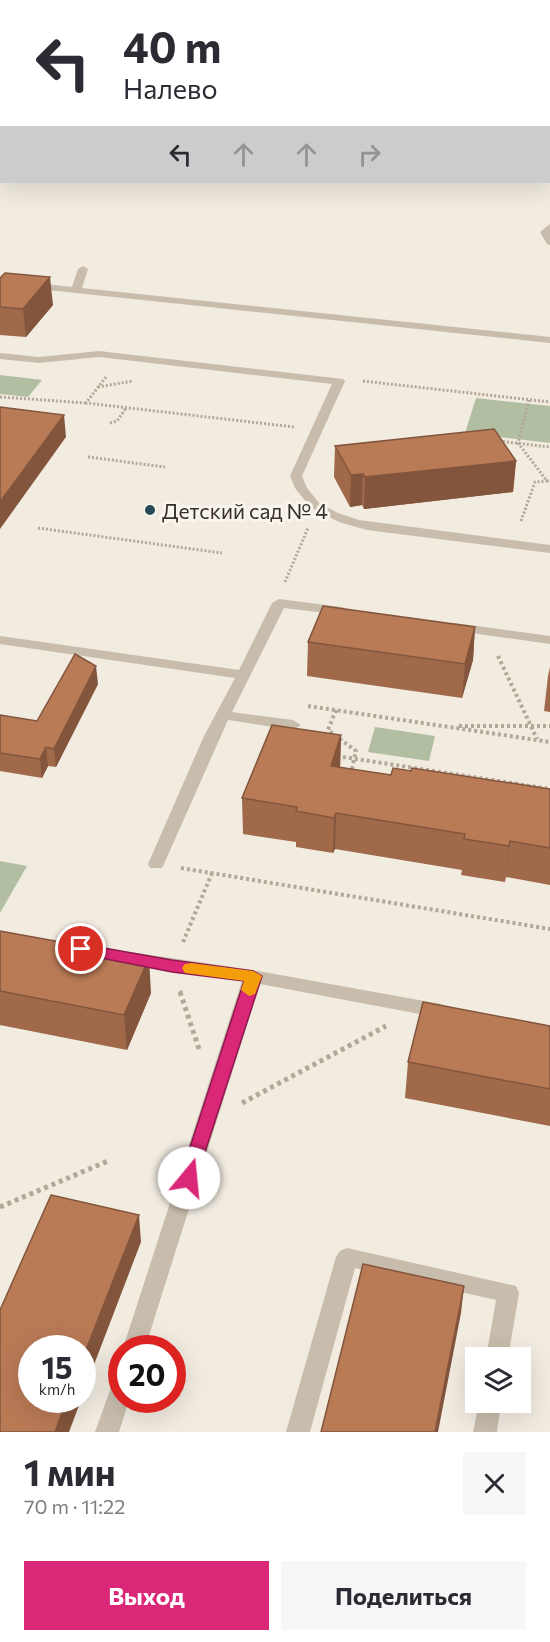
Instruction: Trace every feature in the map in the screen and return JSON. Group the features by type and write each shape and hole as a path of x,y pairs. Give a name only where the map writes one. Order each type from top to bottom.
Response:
{"lane":[{"path":"550,227 545,232 550,242"},
{"path":"76,290 83,269"},
{"path":"0,282 550,339"},
{"path":"0,356 39,360 99,354 339,381 296,476 302,494 317,508 340,519 367,526 550,549"},
{"path":"156,864 222,715 279,603 360,614"},
{"path":"441,625 550,640"},
{"path":"0,640 244,675"},
{"path":"222,715 293,725"},
{"path":"116,956 172,966 253,976 457,1013"},
{"path":"138,1335 253,976"},
{"path":"298,1432 347,1257 508,1293 499,1347"},
{"path":"106,1432 113,1413"},
{"path":"485,1432 488,1413"}],"path":[{"path":"86,403 121,356"},
{"path":"339,381 356,380 550,402"},
{"path":"0,397 86,403 315,430"},
{"path":"518,443 529,400"},
{"path":"110,423 117,421 126,408"},
{"path":"497,441 550,447"},
{"path":"518,443 549,480"},
{"path":"88,457 165,467"},
{"path":"521,521 535,482 549,480"},
{"path":"279,603 280,593 317,508"},
{"path":"38,528 222,553"},
{"path":"487,631 537,740"},
{"path":"302,705 550,741"},
{"path":"336,710 328,730 350,744 356,751 356,759 349,778"},
{"path":"446,726 550,726"},
{"path":"334,756 550,789"},
{"path":"156,864 550,929"},
{"path":"212,873 172,966 215,1095"},
{"path":"206,1121 422,1007"},
{"path":"0,1207 108,1161"}],"green space":[{"path":"0,375 42,380 28,397 0,394"},
{"path":"476,398 550,406 550,443 465,433"},
{"path":"375,727 435,736 429,761 368,752"},
{"path":"0,861 27,866 0,913"}],"building":[{"path":"5,273 50,277 23,309 0,307 0,278"},
{"path":"0,407 64,415 0,502"},
{"path":"494,429 516,461 365,477 363,474 351,475 335,446"},
{"path":"323,606 475,627 465,664 308,642"},
{"path":"75,654 96,666 54,749 46,747 40,759 0,753 0,715 37,721"},
{"path":"272,725 341,735 331,766 391,775 393,768 411,771 412,768 550,789 550,848 510,841 509,846 464,839 465,834 336,813 334,818 296,811 297,807 242,798"},
{"path":"0,931 149,958 124,1015 0,991"},
{"path":"423,1002 550,1026 550,1089 408,1062"},
{"path":"51,1195 139,1215 92,1335 18,1335 18,1413 62,1413 55,1432 0,1432 0,1310"},
{"path":"363,1264 464,1286 435,1432 321,1432"}],"slow traffic":[{"path":"191,968 253,976 249,990"}],"place":[{"name":"Детский сад № 4","path":"150,510"}],"route":[{"path":"81,949 172,966 253,976 189,1178"}]}
